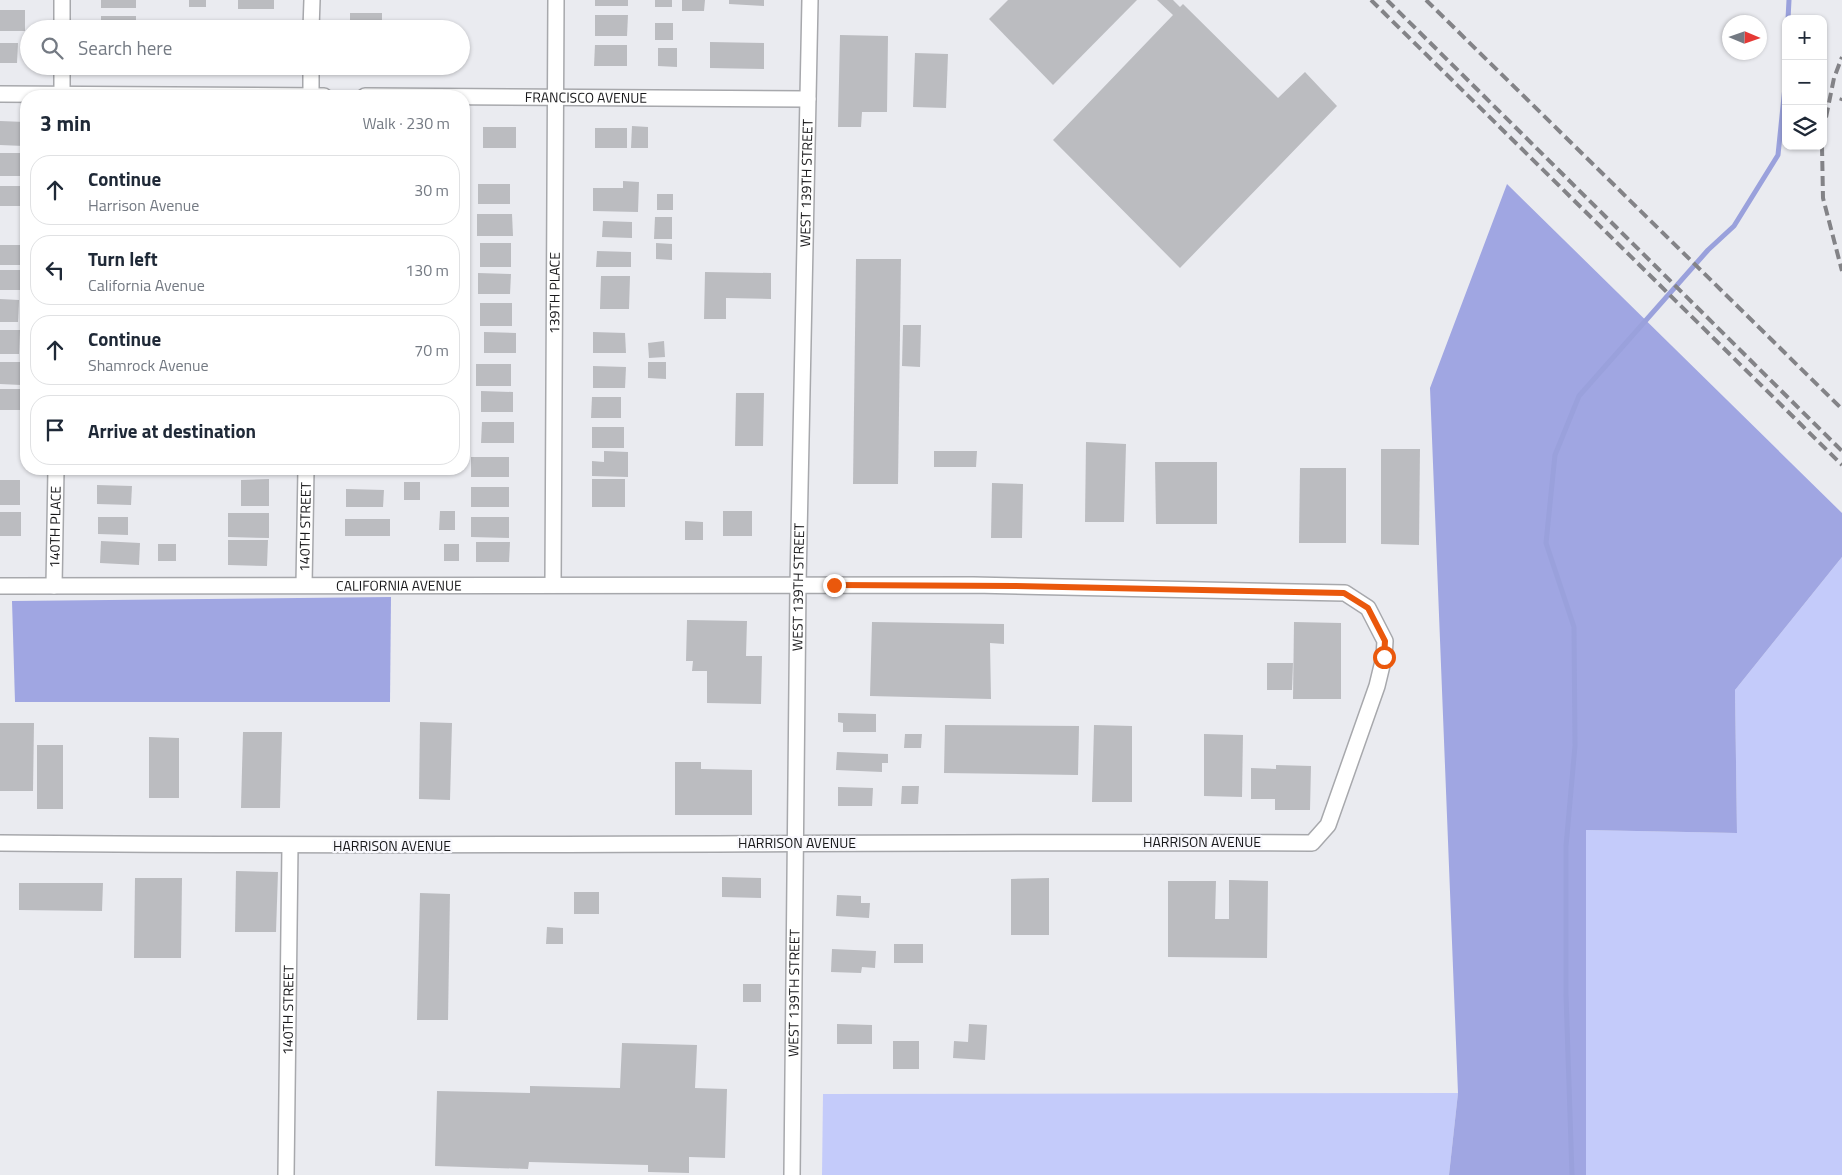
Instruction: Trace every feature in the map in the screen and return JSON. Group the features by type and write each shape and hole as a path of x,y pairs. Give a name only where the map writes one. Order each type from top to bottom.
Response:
{"street":[{"path":"62,0 62,20"},
{"path":"311,20 312,0"},
{"name":"139TH PLACE","path":"553,585 556,0"},
{"name":"WEST 139TH STREET","path":"792,1175 798,585 810,0"},
{"path":"62,75 62,90"},
{"path":"311,75 311,90"},
{"path":"0,94 20,94"},
{"name":"FRANCISCO AVENUE","path":"470,96 808,99"},
{"name":"140TH PLACE","path":"54,586 56,475"},
{"name":"140TH STREET","path":"304,586 306,475"},
{"name":"CALIFORNIA AVENUE","path":"0,586 1014,586 1344,593"},
{"name":"HARRISON AVENUE","path":"0,843 290,846 795,843 1312,843 1328,825 1377,686 1384,657 1385,641 1368,608 1344,593"},
{"name":"140TH STREET","path":"286,1175 290,846"}],"shaded area":[{"path":"1507,184 1842,513 1842,557 1735,690 1737,833 1586,830 1586,1175 1449,1175 1458,1093 1430,388"},
{"path":"1842,557 1842,1175 1586,1175 1586,830 1737,833 1735,690"},
{"path":"391,597 390,702 15,702 12,601"},
{"path":"1458,1093 1449,1175 822,1175 823,1094"}],"building":[{"path":"101,0 136,0 136,8 101,8"},
{"path":"189,0 206,0 206,7 189,7"},
{"path":"238,0 274,0 274,9 238,9"},
{"path":"595,0 628,0 628,6 595,6"},
{"path":"655,0 672,0 672,7 655,7"},
{"path":"682,0 705,0 704,11 682,11"},
{"path":"729,0 764,0 764,6 729,4"},
{"path":"1008,0 1137,0 1053,85 989,19"},
{"path":"1157,0 1173,0 1180,7 1183,4 1278,98 1305,72 1337,106 1180,268 1053,140 1173,15"},
{"path":"0,10 25,10 25,20 20,20 20,31 0,31"},
{"path":"350,13 382,13 382,20 350,20"},
{"path":"595,15 628,15 627,36 595,36"},
{"path":"101,16 136,16 136,20 101,20"},
{"path":"655,23 673,23 673,40 655,40"},
{"path":"840,35 888,36 887,112 862,112 861,127 838,127"},
{"path":"710,42 764,43 764,69 710,68"},
{"path":"0,43 18,43 17,63 0,63"},
{"path":"595,45 627,45 627,66 594,66"},
{"path":"658,48 677,48 677,67 658,66"},
{"path":"915,53 948,54 946,108 913,107"},
{"path":"0,121 20,122 20,146 0,145"},
{"path":"632,126 648,127 648,148 631,148"},
{"path":"483,127 516,127 516,148 483,148"},
{"path":"595,128 627,128 627,148 595,148"},
{"path":"0,153 20,153 20,176 0,176"},
{"path":"623,181 639,182 638,212 593,211 593,188 623,188"},
{"path":"478,184 510,184 510,204 478,204"},
{"path":"0,186 20,186 20,206 0,206"},
{"path":"657,194 673,194 673,210 657,210"},
{"path":"477,214 512,214 513,236 477,236"},
{"path":"655,217 672,217 672,239 654,239"},
{"path":"603,221 632,222 632,238 602,237"},
{"path":"480,243 511,243 511,267 480,267"},
{"path":"656,243 672,244 672,260 656,259"},
{"path":"0,245 20,245 20,265 0,265"},
{"path":"597,251 631,252 631,267 596,267"},
{"path":"856,259 901,259 898,484 853,484"},
{"path":"0,270 20,270 20,290 0,290"},
{"path":"705,272 771,273 771,299 726,298 726,319 704,319"},
{"path":"478,273 511,274 510,294 478,294"},
{"path":"601,276 630,276 629,309 600,309"},
{"path":"0,299 19,300 18,322 0,322"},
{"path":"480,303 512,303 512,326 480,326"},
{"path":"903,325 921,325 920,367 902,366"},
{"path":"0,330 20,330 19,354 0,354"},
{"path":"484,332 516,333 516,353 484,353"},
{"path":"593,332 625,333 626,353 593,353"},
{"path":"664,341 665,357 649,358 648,343"},
{"path":"0,362 20,362 20,385 0,384"},
{"path":"648,362 666,362 666,379 648,378"},
{"path":"476,364 511,364 511,386 476,386"},
{"path":"593,366 626,367 625,388 593,388"},
{"path":"0,389 20,389 20,410 0,410"},
{"path":"481,391 513,392 513,412 481,412"},
{"path":"736,393 764,393 763,446 735,446"},
{"path":"592,397 621,397 621,418 591,418"},
{"path":"482,422 514,422 514,443 481,443"},
{"path":"592,427 624,427 624,448 592,448"},
{"path":"1086,442 1126,444 1124,522 1085,522"},
{"path":"1381,449 1420,449 1419,545 1381,544"},
{"path":"604,451 628,452 628,477 592,476 592,461 604,462"},
{"path":"934,451 977,451 976,467 934,467"},
{"path":"471,457 509,457 509,477 471,477"},
{"path":"1155,462 1217,462 1217,524 1156,524"},
{"path":"1300,468 1346,468 1346,543 1299,543"},
{"path":"269,479 269,506 241,506 241,480"},
{"path":"592,479 625,479 625,507 592,507"},
{"path":"0,480 20,480 20,505 0,505"},
{"path":"404,482 420,482 420,500 404,500"},
{"path":"992,483 1023,484 1022,538 991,538"},
{"path":"97,485 132,486 131,505 97,504"},
{"path":"471,487 509,487 509,507 471,507"},
{"path":"346,489 384,490 383,507 346,507"},
{"path":"440,511 455,511 455,530 439,530"},
{"path":"723,511 752,511 752,536 723,536"},
{"path":"0,512 21,512 21,536 0,536"},
{"path":"228,513 269,513 269,538 228,537"},
{"path":"98,517 128,517 128,535 98,534"},
{"path":"471,517 509,517 509,538 471,537"},
{"path":"345,519 390,519 390,536 345,536"},
{"path":"685,521 703,522 703,540 685,540"},
{"path":"228,540 268,540 267,566 228,565"},
{"path":"101,541 140,543 139,565 100,563"},
{"path":"476,542 510,542 509,562 476,562"},
{"path":"158,544 176,544 176,561 158,561"},
{"path":"444,544 459,544 459,561 444,561"},
{"path":"687,620 747,621 746,656 762,656 761,704 707,703 707,671 692,671 693,661 686,661"},
{"path":"872,622 1004,624 1004,644 990,643 991,699 870,696"},
{"path":"1294,622 1341,623 1341,699 1293,699"},
{"path":"1267,663 1293,663 1292,690 1267,690"},
{"path":"838,713 876,714 876,732 843,732 843,723 838,722"},
{"path":"420,722 452,723 450,800 419,799"},
{"path":"0,723 34,723 33,791 0,791"},
{"path":"945,725 1079,726 1078,775 944,773"},
{"path":"1094,725 1132,726 1132,802 1092,802"},
{"path":"243,732 282,732 280,808 241,808"},
{"path":"905,734 922,734 921,748 904,748"},
{"path":"1204,734 1243,735 1242,797 1204,796"},
{"path":"149,737 179,738 179,798 149,798"},
{"path":"37,745 63,745 63,809 37,809"},
{"path":"837,752 888,754 888,763 882,763 882,772 836,770"},
{"path":"675,762 701,762 701,769 752,770 752,815 675,815"},
{"path":"1276,765 1311,766 1310,810 1275,810 1275,799 1251,799 1251,768 1276,769"},
{"path":"902,786 919,786 918,804 901,804"},
{"path":"838,787 873,788 872,806 838,806"},
{"path":"236,871 278,872 276,932 235,932"},
{"path":"722,877 761,878 761,898 722,897"},
{"path":"135,878 182,878 181,958 134,958"},
{"path":"1049,878 1049,935 1011,935 1011,879"},
{"path":"1229,880 1268,881 1267,958 1168,957 1168,881 1216,881 1215,919 1229,919"},
{"path":"19,883 103,883 102,911 19,910"},
{"path":"574,892 599,892 599,914 574,914"},
{"path":"420,893 450,894 448,1020 417,1020"},
{"path":"837,895 861,896 861,903 870,903 869,918 836,916"},
{"path":"547,927 563,928 563,944 546,944"},
{"path":"894,944 923,944 923,963 894,963"},
{"path":"832,949 876,951 875,968 862,967 861,973 831,972"},
{"path":"743,984 761,984 761,1002 743,1002"},
{"path":"837,1024 872,1025 872,1044 837,1044"},
{"path":"969,1024 987,1025 985,1060 953,1058 954,1041 968,1042"},
{"path":"893,1041 919,1041 919,1069 893,1069"},
{"path":"622,1043 697,1045 695,1088 727,1089 725,1158 689,1157 689,1173 648,1172 648,1165 529,1162 528,1169 435,1166 437,1091 530,1093 530,1086 620,1088"}],"waterway":[{"path":"1788,15 1789,0"},
{"path":"1572,1175 1566,994 1566,846 1575,746 1574,627 1546,543 1555,455 1579,396 1708,250 1734,226 1778,155 1783,105"}],"railway":[{"path":"1371,0 1842,465"},
{"path":"1387,0 1842,451"},
{"path":"1426,0 1842,409"},
{"path":"1827,112 1834,78 1842,57"},
{"path":"1822,150 1823,198 1842,271"}],"route":[{"path":"834,585 1014,586 1344,593 1368,608 1385,641 1384,657"}]}
